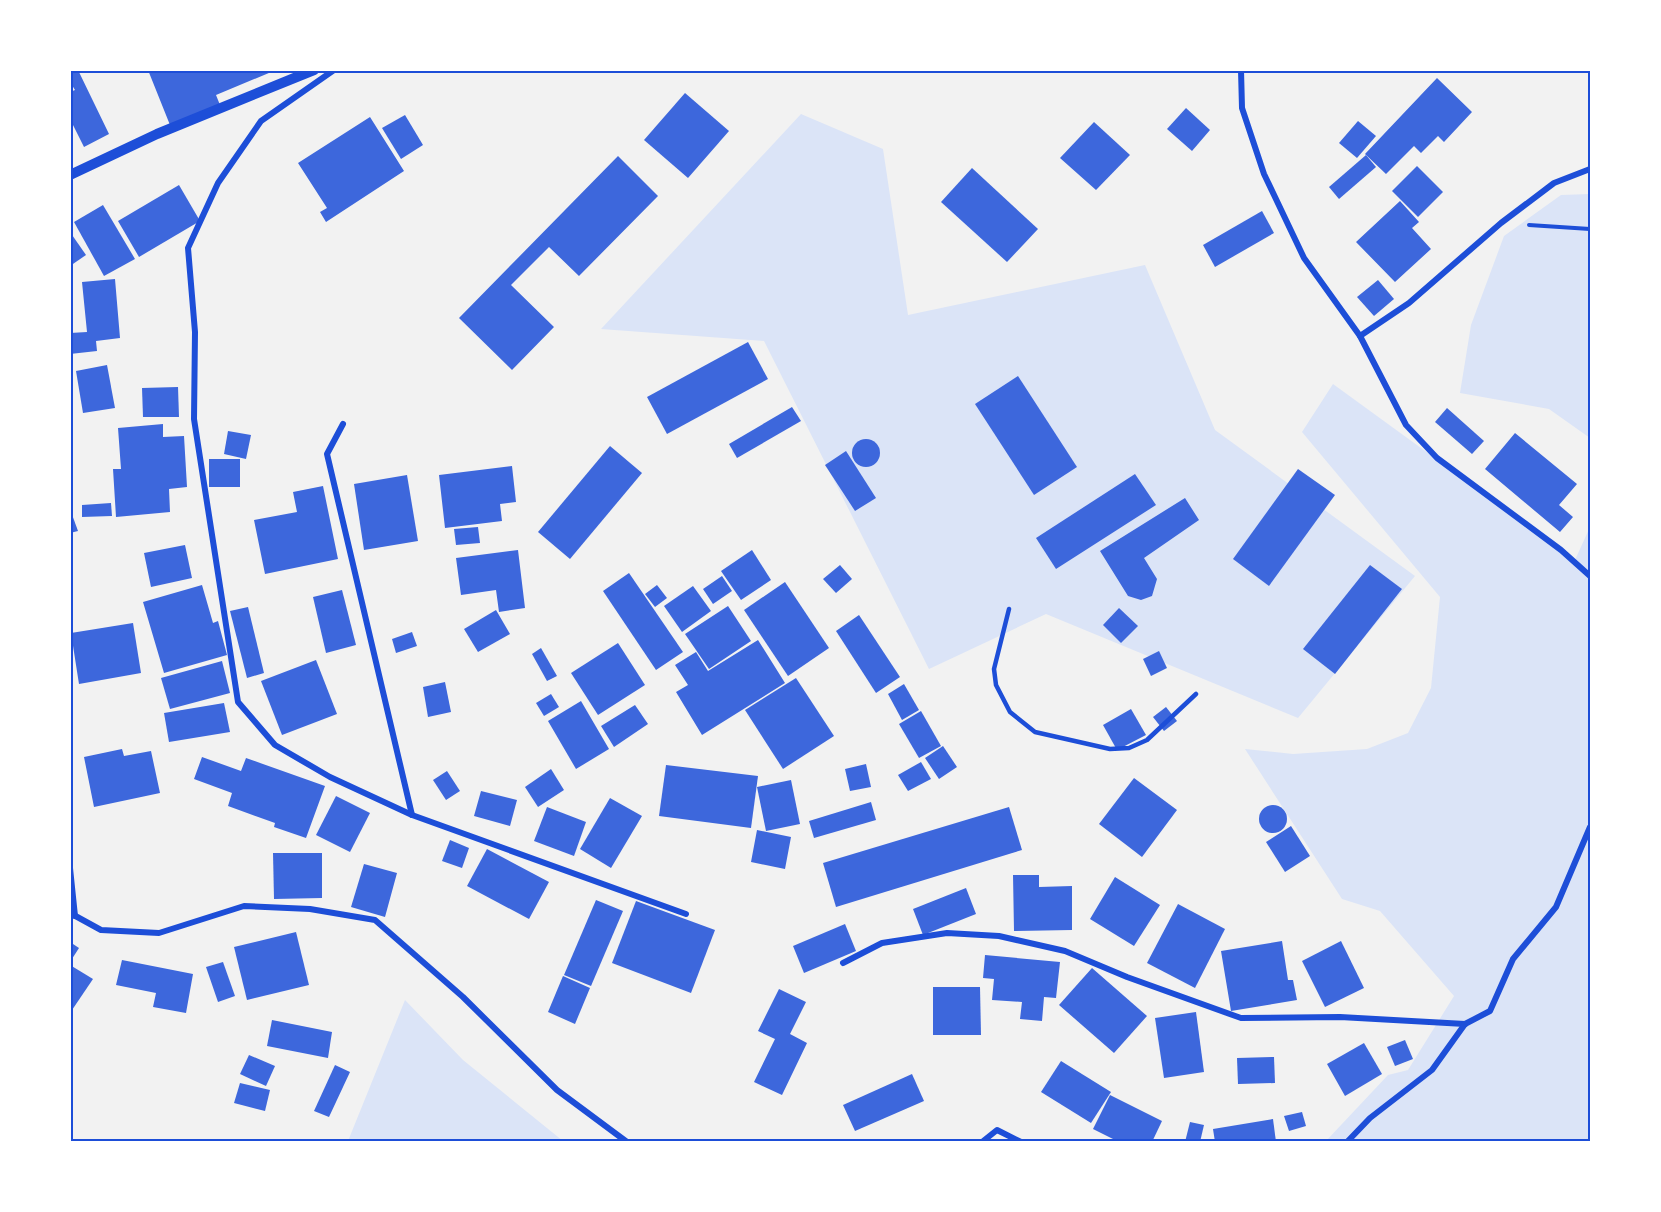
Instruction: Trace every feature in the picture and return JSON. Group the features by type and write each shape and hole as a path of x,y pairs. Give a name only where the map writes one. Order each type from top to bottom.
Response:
{"street":[{"path":"70,175 157,134 314,70"},
{"path":"334,70 261,121 218,183 188,248 195,332 194,419 238,702 275,745 330,777 411,815 686,914"},
{"path":"1241,70 1242,108 1264,174 1304,258 1360,336 1406,425 1437,458 1561,550 1590,576"},
{"path":"1360,336 1408,303 1501,223 1554,183 1590,170"},
{"path":"343,424 327,454 411,815"},
{"path":"1347,1142 1370,1118 1432,1070 1465,1024 1490,1011 1513,959 1556,907 1590,827"},
{"path":"70,868 73,915 100,930 159,933 243,906 310,909 375,921 463,997 557,1090 627,1142"},
{"path":"843,963 882,943 947,933 999,936 1065,951 1127,977 1241,1018 1340,1017 1465,1024"},
{"path":"982,1142 997,1130 1021,1142"}],"lane":[{"path":"1010,609 994,669 996,685 1010,712 1035,732 1110,749 1129,748 1147,740 1196,694"}],"path":[{"path":"1501,223 1590,229"}],"shaded area":[{"path":"801,114 883,149 908,315 1145,265 1215,430 1415,576 1298,718 1046,614 929,669 764,341 601,329"},
{"path":"1590,194 1590,438 1549,409 1460,393 1471,325 1504,236 1561,195"},
{"path":"1333,384 1575,560 1590,527 1590,1141 1326,1141 1388,1075 1408,1070 1454,996 1380,911 1342,899 1245,749 1293,754 1367,749 1408,733 1431,688 1440,597 1302,432"},
{"path":"405,1000 463,1060 563,1141 348,1141"}],"building":[{"path":"70,70 78,70 109,134 84,147 70,119 70,92 75,90 70,82"},
{"path":"148,70 276,70 216,95 220,105 170,125"},
{"path":"1437,78 1472,112 1444,142 1438,136 1421,153 1414,146 1386,174 1365,154"},
{"path":"685,93 729,131 688,178 644,140"},
{"path":"1186,108 1210,130 1192,151 1167,129"},
{"path":"405,115 423,145 401,159 382,128"},
{"path":"370,117 404,171 326,222 320,212 327,208 298,163"},
{"path":"1358,121 1376,136 1357,158 1339,143"},
{"path":"1094,122 1130,155 1096,190 1060,158"},
{"path":"1366,155 1376,167 1339,199 1329,187"},
{"path":"618,156 658,196 579,276 549,247 511,285 554,327 512,370 459,318"},
{"path":"1417,166 1443,192 1418,217 1392,191"},
{"path":"972,168 1038,229 1007,262 941,202"},
{"path":"179,185 200,221 139,257 118,221"},
{"path":"1400,201 1419,222 1412,228 1431,249 1395,282 1356,242"},
{"path":"103,205 135,259 104,276 74,222"},
{"path":"1262,211 1274,233 1215,267 1203,245"},
{"path":"70,232 86,255 70,266"},
{"path":"115,279 120,338 96,341 97,351 70,354 70,333 87,332 82,282"},
{"path":"1378,280 1394,299 1374,316 1357,297"},
{"path":"748,342 768,379 667,434 647,397"},
{"path":"107,365 115,408 83,413 76,371"},
{"path":"1018,376 1077,467 1034,495 975,404"},
{"path":"178,387 179,417 143,417 142,388"},
{"path":"792,407 801,421 737,458 729,444"},
{"path":"1447,408 1484,441 1472,454 1435,422"},
{"path":"163,424 163,437 184,436 187,487 169,489 170,512 116,517 113,469 121,469 118,428"},
{"path":"228,431 251,435 246,459 224,454"},
{"path":"1515,433 1577,484 1559,505 1573,517 1560,532 1485,469"},
{"path":"866,439 876,443 880,453 876,463 866,467 856,463 852,453 856,443"},
{"path":"610,446 642,473 570,559 538,532"},
{"path":"846,451 876,498 855,511 825,465"},
{"path":"209,459 240,459 240,487 209,487"},
{"path":"512,466 516,502 500,504 502,521 445,528 439,475"},
{"path":"1298,469 1335,495 1269,586 1233,559"},
{"path":"1135,474 1156,505 1056,569 1036,538"},
{"path":"407,475 418,541 364,550 354,484"},
{"path":"323,486 338,559 265,574 254,520 297,512 293,492"},
{"path":"1185,498 1199,520 1144,558 1157,579 1152,596 1141,600 1128,596 1100,551"},
{"path":"111,503 112,516 82,517 82,505"},
{"path":"70,509 78,531 70,533"},
{"path":"478,527 480,543 456,545 454,529"},
{"path":"185,545 192,578 151,587 144,553"},
{"path":"518,550 525,608 499,612 496,590 461,595 456,558"},
{"path":"752,550 771,580 741,600 721,571"},
{"path":"840,565 852,579 836,593 823,579"},
{"path":"1370,565 1402,589 1335,674 1303,649"},
{"path":"629,573 683,652 656,670 603,591"},
{"path":"722,576 732,591 713,604 703,589"},
{"path":"785,582 829,648 788,676 744,610"},
{"path":"202,585 213,623 218,621 227,655 164,673 143,602"},
{"path":"657,585 667,598 655,607 645,594"},
{"path":"693,586 711,611 682,632 664,606"},
{"path":"342,590 356,645 326,653 313,597"},
{"path":"728,606 751,641 709,669 685,634"},
{"path":"248,607 264,673 247,678 230,611"},
{"path":"1119,608 1138,626 1121,643 1103,625"},
{"path":"496,610 510,634 478,652 464,629"},
{"path":"859,615 900,677 876,693 836,631"},
{"path":"133,623 141,673 79,684 71,633"},
{"path":"412,632 417,646 396,653 392,639"},
{"path":"758,640 785,683 702,735 676,692 688,685 675,665 696,652 708,671"},
{"path":"618,643 645,685 598,715 571,673"},
{"path":"541,648 557,676 547,681 532,654"},
{"path":"1159,651 1167,668 1151,676 1143,659"},
{"path":"316,660 337,714 282,735 261,681"},
{"path":"222,661 230,693 170,709 161,678"},
{"path":"796,678 834,736 783,769 745,710"},
{"path":"445,682 451,712 428,717 423,687"},
{"path":"904,684 919,710 902,720 888,694"},
{"path":"551,694 559,707 544,716 536,703"},
{"path":"581,701 609,749 576,769 548,721"},
{"path":"224,703 230,732 169,742 164,713"},
{"path":"635,705 648,724 614,747 601,726"},
{"path":"1166,707 1177,721 1164,731 1153,717"},
{"path":"1131,709 1146,735 1117,750 1103,725"},
{"path":"921,711 941,746 919,758 899,724"},
{"path":"943,746 957,767 939,779 925,758"},
{"path":"122,749 124,756 151,751 160,793 94,807 84,757"},
{"path":"202,757 241,771 246,758 325,786 306,838 274,827 275,823 228,806 232,793 194,779"},
{"path":"921,762 931,779 908,791 898,775"},
{"path":"866,764 871,787 850,791 845,769"},
{"path":"666,765 758,776 751,828 659,816"},
{"path":"551,769 564,790 538,807 525,787"},
{"path":"447,771 460,791 446,800 433,780"},
{"path":"1134,778 1177,810 1142,857 1099,824"},
{"path":"791,780 800,824 766,831 757,787"},
{"path":"481,791 517,800 510,826 474,816"},
{"path":"336,796 370,813 350,852 316,835"},
{"path":"610,798 642,816 611,868 580,849"},
{"path":"871,802 876,820 814,838 809,821"},
{"path":"1273,805 1283,809 1287,819 1283,829 1273,833 1263,829 1259,819 1263,809"},
{"path":"547,807 586,822 574,856 534,841"},
{"path":"1009,807 1022,850 836,907 823,863"},
{"path":"1291,826 1310,856 1285,872 1266,842"},
{"path":"757,830 791,837 785,869 751,862"},
{"path":"450,840 469,848 462,868 442,861"},
{"path":"487,849 549,882 529,919 467,886"},
{"path":"273,853 322,853 322,898 274,899"},
{"path":"364,864 397,873 385,917 351,907"},
{"path":"1013,875 1039,875 1039,887 1072,886 1072,930 1014,931"},
{"path":"1115,877 1160,905 1134,946 1090,919"},
{"path":"966,888 976,914 923,935 913,909"},
{"path":"596,900 623,911 591,986 564,975"},
{"path":"636,901 715,930 691,993 612,963"},
{"path":"1178,904 1225,929 1195,988 1147,963"},
{"path":"845,924 856,951 804,973 793,946"},
{"path":"296,932 309,985 247,1000 234,947"},
{"path":"1282,941 1288,980 1293,980 1297,1000 1231,1011 1221,951"},
{"path":"1341,941 1364,988 1325,1007 1302,961"},
{"path":"70,942 79,948 70,962"},
{"path":"985,955 1060,962 1056,998 1044,997 1042,1021 1020,1019 1022,1002 992,1000 994,979 983,978"},
{"path":"122,960 193,974 186,1013 153,1007 156,993 116,985"},
{"path":"223,962 235,996 218,1002 206,967"},
{"path":"70,965 93,979 70,1013"},
{"path":"1092,968 1147,1016 1114,1053 1059,1005"},
{"path":"563,976 590,988 575,1024 548,1012"},
{"path":"933,987 980,987 981,1035 933,1035"},
{"path":"779,989 806,1002 790,1034 807,1043 782,1095 754,1082 775,1039 758,1031"},
{"path":"1196,1012 1204,1072 1164,1078 1155,1018"},
{"path":"272,1020 332,1032 328,1058 267,1046"},
{"path":"1405,1040 1413,1059 1395,1066 1387,1047"},
{"path":"1364,1043 1382,1074 1345,1096 1327,1064"},
{"path":"249,1055 275,1066 266,1086 240,1074"},
{"path":"1274,1057 1275,1083 1238,1084 1237,1058"},
{"path":"1061,1061 1111,1092 1091,1123 1041,1092"},
{"path":"335,1065 350,1072 329,1117 314,1111"},
{"path":"912,1074 924,1101 855,1131 843,1105"},
{"path":"240,1083 270,1090 265,1111 234,1103"},
{"path":"1110,1095 1162,1121 1152,1142 1119,1142 1093,1129"},
{"path":"1302,1112 1306,1126 1289,1131 1284,1116"},
{"path":"1273,1119 1276,1142 1215,1142 1213,1129"},
{"path":"1190,1122 1204,1125 1200,1142 1185,1142"}]}
